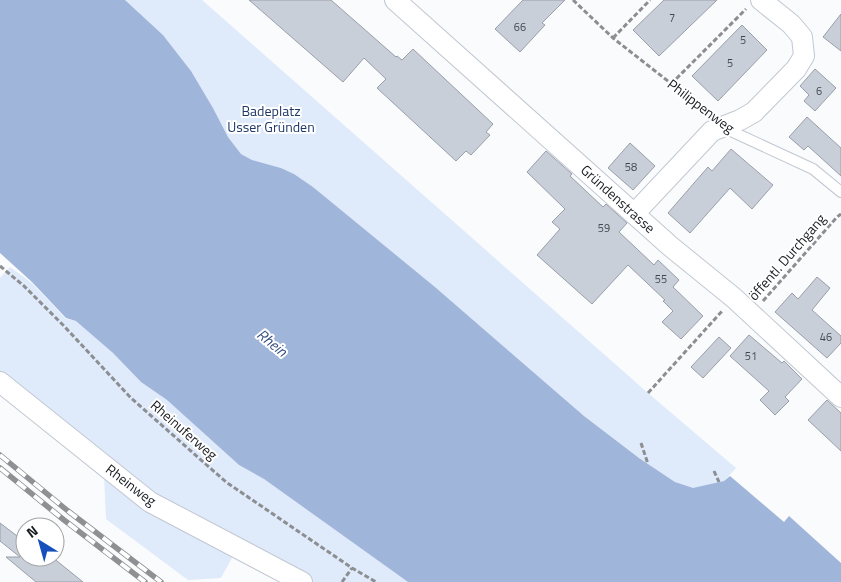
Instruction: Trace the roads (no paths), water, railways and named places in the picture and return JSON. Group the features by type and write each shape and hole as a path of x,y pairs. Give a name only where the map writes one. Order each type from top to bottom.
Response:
{"street":[{"name":"Gründenstrasse","path":"394,0 677,252 734,298 751,316 841,397"},
{"path":"634,214 712,131 740,120 754,112 796,69 804,56 802,37 791,24 754,4"},
{"name":"Rheinweg","path":"0,382 150,502 302,582"}],"lane":[{"name":"Philippenweg","path":"724,125 733,132 813,169 841,192"}],"railway":[{"path":"0,455 68,511 161,582"},
{"path":"0,468 145,582"}],"park label":[{"name":"Badeplatz Usser Gründen","path":"271,120"}],"water label":[{"name":"Rhein","path":"272,343"}]}
